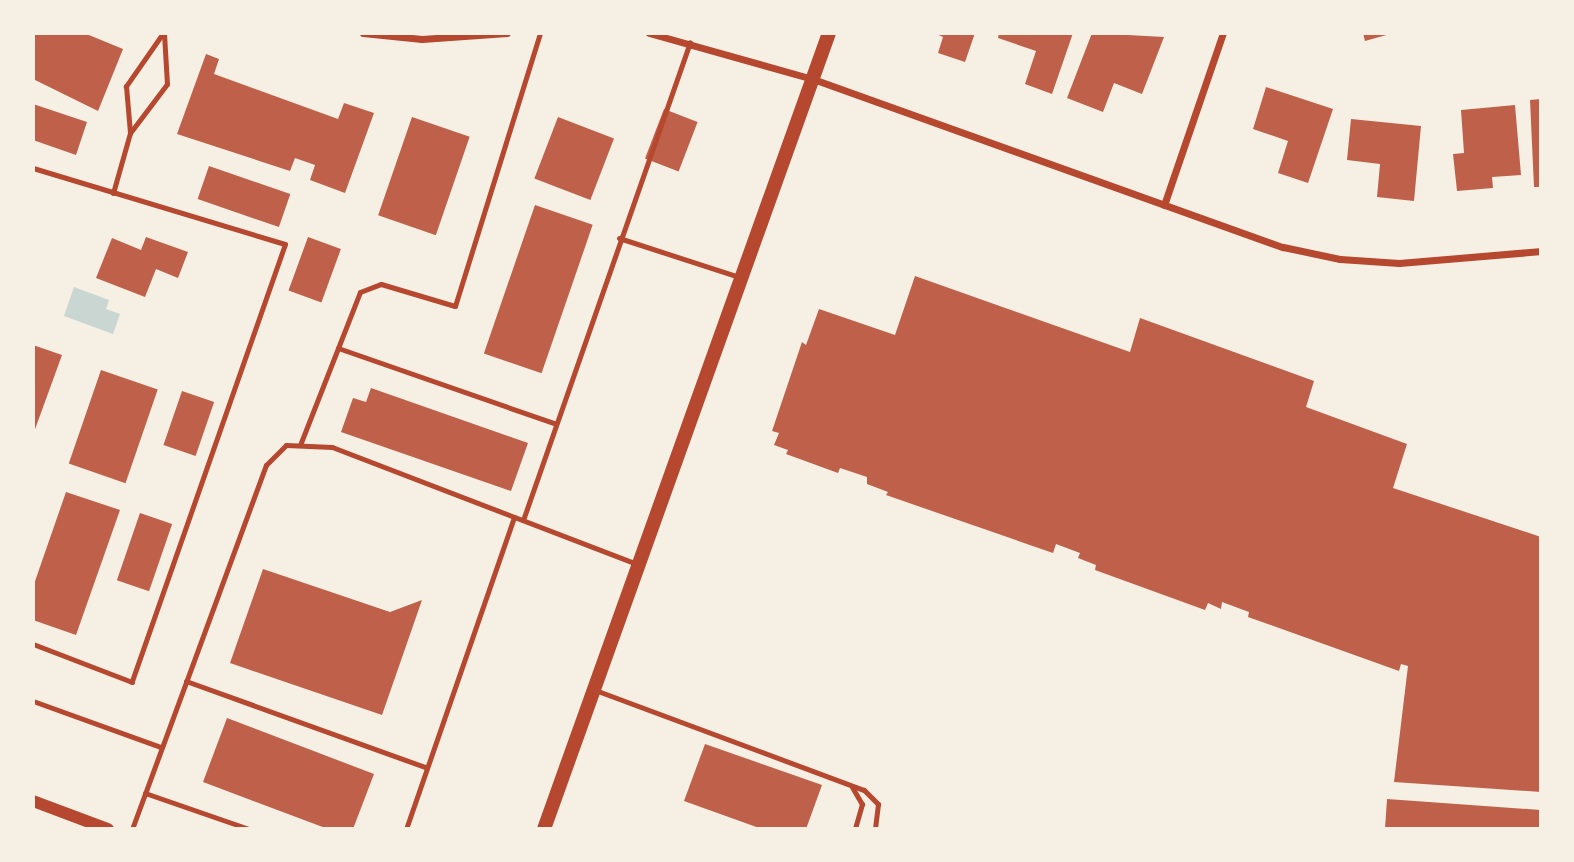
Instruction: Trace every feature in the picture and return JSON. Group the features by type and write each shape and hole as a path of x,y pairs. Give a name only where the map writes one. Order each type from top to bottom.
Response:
{"main road":[{"path":"544,829 829,33"}],"street":[{"path":"363,33 422,39 507,33"},
{"path":"649,33 690,42 813,79 1283,247 1340,259 1399,263 1541,251"},
{"path":"1164,205 1223,33"},
{"path":"33,802 108,829"}],"lane":[{"path":"130,134 126,86 164,33"},
{"path":"113,193 130,134 167,84 164,33"},
{"path":"300,445 360,292 381,284 454,306 540,33"},
{"path":"523,520 619,238 690,42"},
{"path":"33,168 285,244 132,682 33,644"},
{"path":"619,238 742,278"},
{"path":"338,348 556,424"},
{"path":"132,829 266,466 286,444 332,447 639,565"},
{"path":"406,829 513,517"},
{"path":"186,681 427,768"},
{"path":"594,689 851,785 875,797 879,813 875,829"},
{"path":"33,701 161,747"},
{"path":"851,785 862,804 856,829"},
{"path":"145,793 249,829"}],"shaded area":[{"path":"74,287 109,300 106,309 120,314 113,334 64,316"}],"building":[{"path":"33,33 84,33 123,49 98,111 33,79"},
{"path":"934,33 975,33 965,62 938,53 943,37"},
{"path":"999,33 1073,33 1052,94 1025,84 1036,51 998,38"},
{"path":"1092,33 1164,37 1142,94 1114,83 1103,112 1067,98"},
{"path":"1363,33 1390,33 1390,34 1365,41"},
{"path":"206,54 219,59 214,74 338,119 344,103 374,113 345,193 310,180 315,165 295,158 290,171 177,134"},
{"path":"1266,87 1333,109 1308,183 1278,173 1288,141 1253,129"},
{"path":"1541,99 1541,187 1534,187 1530,100"},
{"path":"33,104 87,122 76,155 33,140"},
{"path":"1515,105 1521,175 1492,177 1493,188 1457,191 1453,154 1464,153 1461,110"},
{"path":"664,109 698,122 679,171 645,158"},
{"path":"412,117 470,137 436,235 378,215"},
{"path":"558,117 614,139 590,200 534,179"},
{"path":"1351,119 1421,126 1414,201 1377,197 1380,164 1347,160"},
{"path":"209,166 290,194 279,227 198,199"},
{"path":"535,205 593,225 542,373 484,353"},
{"path":"146,237 188,252 178,278 156,269 145,297 96,278 112,238 141,250"},
{"path":"308,237 341,249 321,303 289,291"},
{"path":"915,276 1130,352 1140,318 1314,381 1306,407 1407,444 1393,488 1541,537 1541,792 1394,782 1408,666 1401,664 1399,671 1248,617 1249,612 1222,602 1221,609 1208,603 1205,610 1095,570 1096,565 1078,558 1080,553 1056,544 1053,553 886,495 888,492 867,484 867,477 840,468 838,473 786,454 788,450 774,445 779,433 772,431 802,342 806,345 819,309 895,335"},
{"path":"33,345 62,355 34,432 33,432"},
{"path":"101,370 158,390 125,483 69,464"},
{"path":"371,388 528,443 511,491 341,432 353,398 366,402"},
{"path":"182,391 214,402 196,456 163,445"},
{"path":"66,492 120,510 76,635 33,620 33,587"},
{"path":"140,513 172,524 149,591 117,580"},
{"path":"263,569 390,612 422,600 382,715 230,663"},
{"path":"227,718 374,774 353,829 328,829 203,782"},
{"path":"705,744 822,785 806,829 762,829 684,801"},
{"path":"1387,799 1541,810 1541,829 1385,829"}]}
